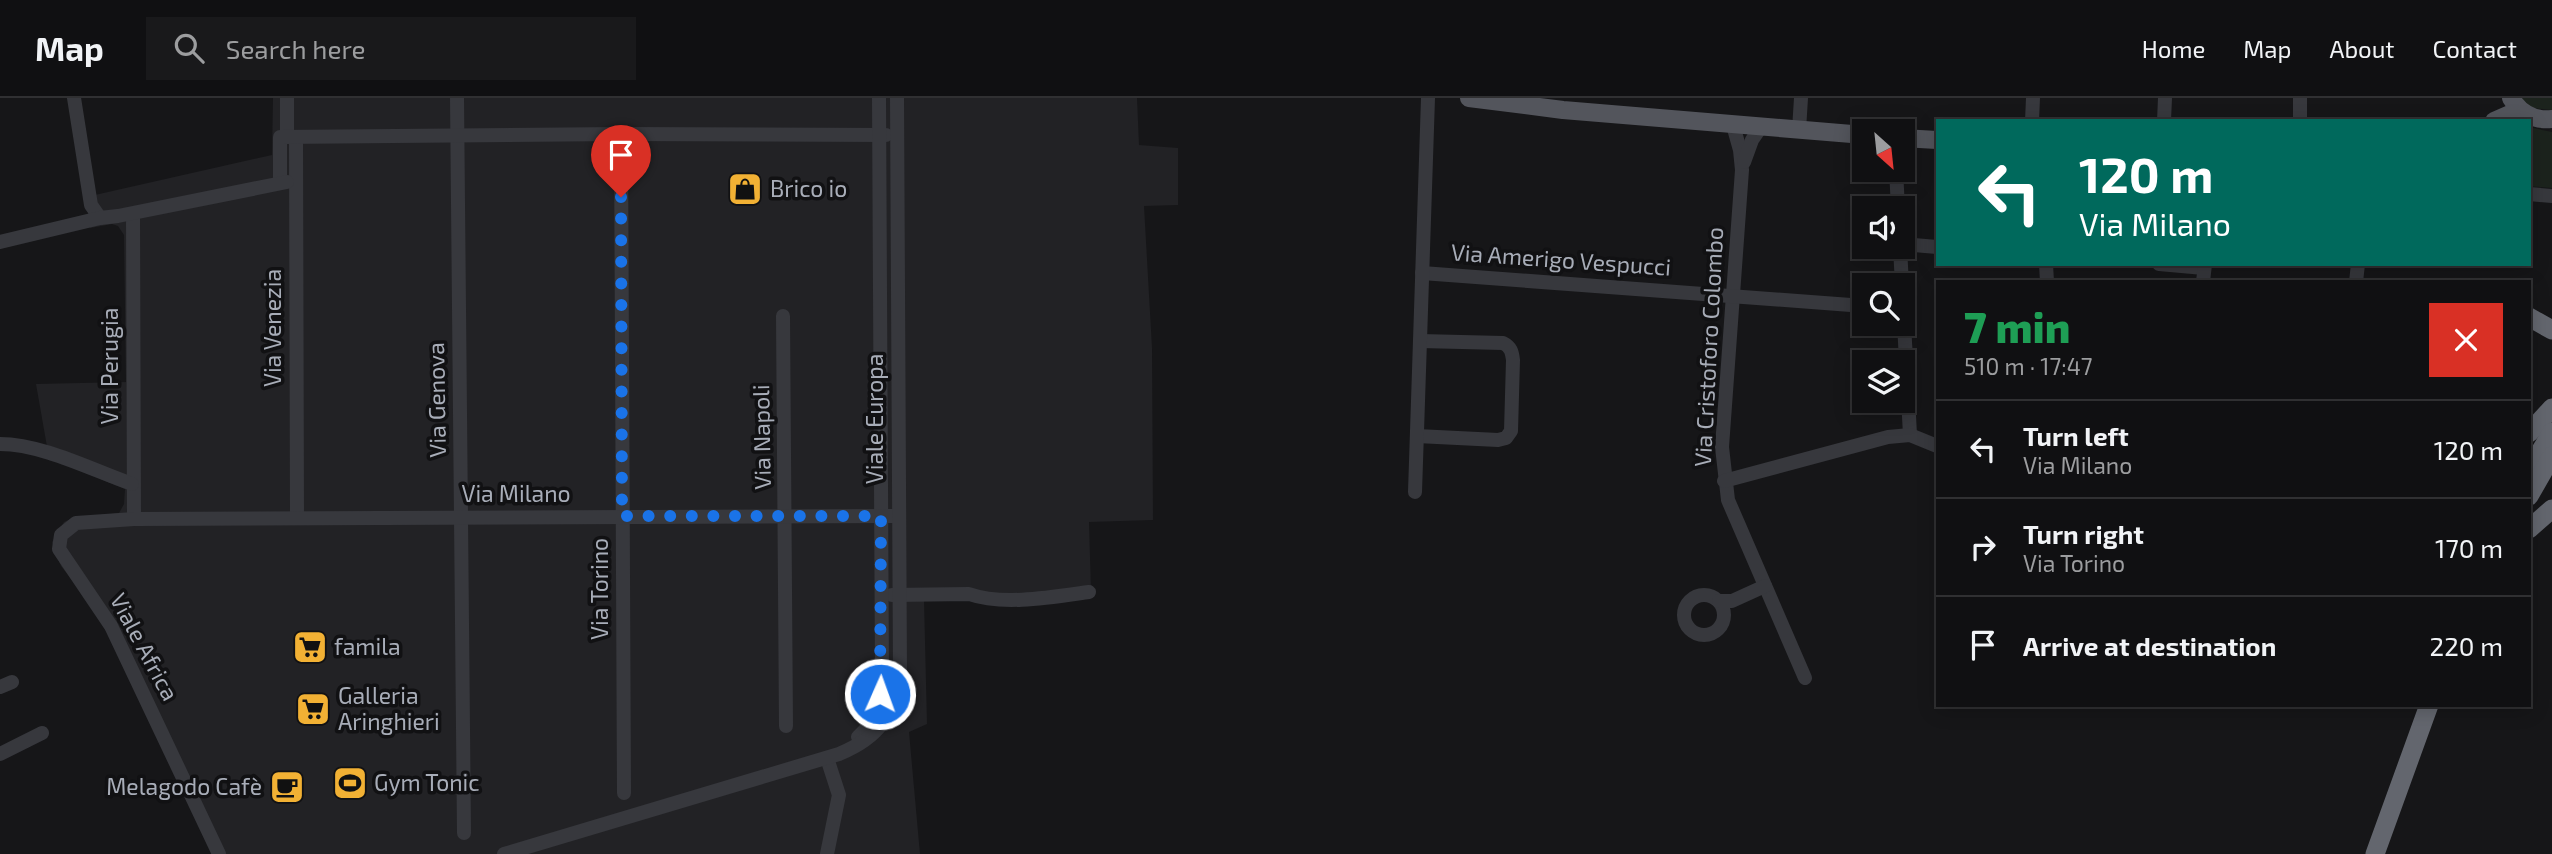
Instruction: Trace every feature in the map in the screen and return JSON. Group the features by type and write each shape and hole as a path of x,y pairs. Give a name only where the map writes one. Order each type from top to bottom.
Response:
{"highway":[{"path":"2531,318 2552,330"},
{"path":"2531,431 2552,408"},
{"path":"2531,490 2552,432"},
{"path":"2531,527 2552,509"},
{"path":"2362,854 2415,707"},
{"path":"2375,854 2428,707"}],"main road":[{"path":"1469,98 1563,110 1852,134"},
{"path":"2492,119 2502,98"},
{"path":"2511,98 2526,114"},
{"path":"2496,119 2510,114 2526,114 2550,120"},
{"path":"1915,139 1936,140"}],"street":[{"path":"74,98 91,205 100,218"},
{"name":"Via Venezia","path":"287,98 297,518"},
{"name":"Via Genova","path":"457,98 464,833"},
{"name":"Viale Europa","path":"833,756 870,724 879,705 882,677 879,98"},
{"name":"Viale Europa","path":"504,854 833,756 856,747 872,736 890,711 900,672 897,98"},
{"path":"1415,492 1428,98"},
{"path":"1798,130 1801,98"},
{"path":"2032,119 2033,98"},
{"path":"2164,119 2165,98"},
{"path":"2300,119 2301,98"},
{"name":"Via Cristoforo Colombo","path":"1733,125 1742,170 1722,447 1724,481 1728,500 1805,678"},
{"name":"Via Cristoforo Colombo","path":"1742,170 1748,149 1761,127"},
{"name":"Via Torino","path":"621,134 624,793"},
{"path":"288,137 898,135"},
{"path":"0,242 100,218 133,214 288,182"},
{"path":"2531,194 2552,196"},
{"name":"Via Perugia","path":"133,214 134,519"},
{"path":"1915,246 1936,247"},
{"path":"2171,266 2204,271"},
{"name":"Via Amerigo Vespucci","path":"1422,272 1852,305"},
{"name":"Via Napoli","path":"783,316 786,726"},
{"path":"1905,336 1910,435"},
{"path":"1417,436 1498,440 1506,438 1511,431 1513,360 1512,350 1508,346 1503,343 1420,341"},
{"path":"1724,481 1868,441 1910,435 1936,446"},
{"path":"0,444 47,453 132,484"},
{"name":"Via Milano","path":"134,519 898,516"},
{"name":"Viale Africa","path":"134,519 76,523 61,535 59,550 111,626 219,854"},
{"path":"1725,605 1765,586"},
{"path":"882,595 969,594 980,598 1026,599 1089,592"},
{"path":"0,754 42,733"},
{"path":"827,854 839,795 833,756"}],"shaded area":[{"path":"273,98 1137,98 1139,145 1178,148 1178,205 1144,206 1152,348 1153,520 1089,522 1091,592 924,600 927,724 909,732 920,854 213,854 119,653 89,602 61,566 52,542 64,522 73,518 119,513 124,504 125,489 49,458 36,384 126,382 124,235 118,226 112,224 90,228 86,197 272,155"},
{"path":"2521,98 2552,98 2552,110 2532,108"},
{"path":"2531,127 2552,132 2552,188 2531,186"}],"place":[{"name":"Brico io","path":"745,189"},
{"name":"famila","path":"310,647"},
{"name":"Galleria Aringhieri","path":"313,709"},
{"name":"Gym Tonic","path":"350,783"},
{"name":"Melagodo Cafè","path":"287,787"}],"route":[{"path":"621,197 622,516 881,516 880,694"}]}
